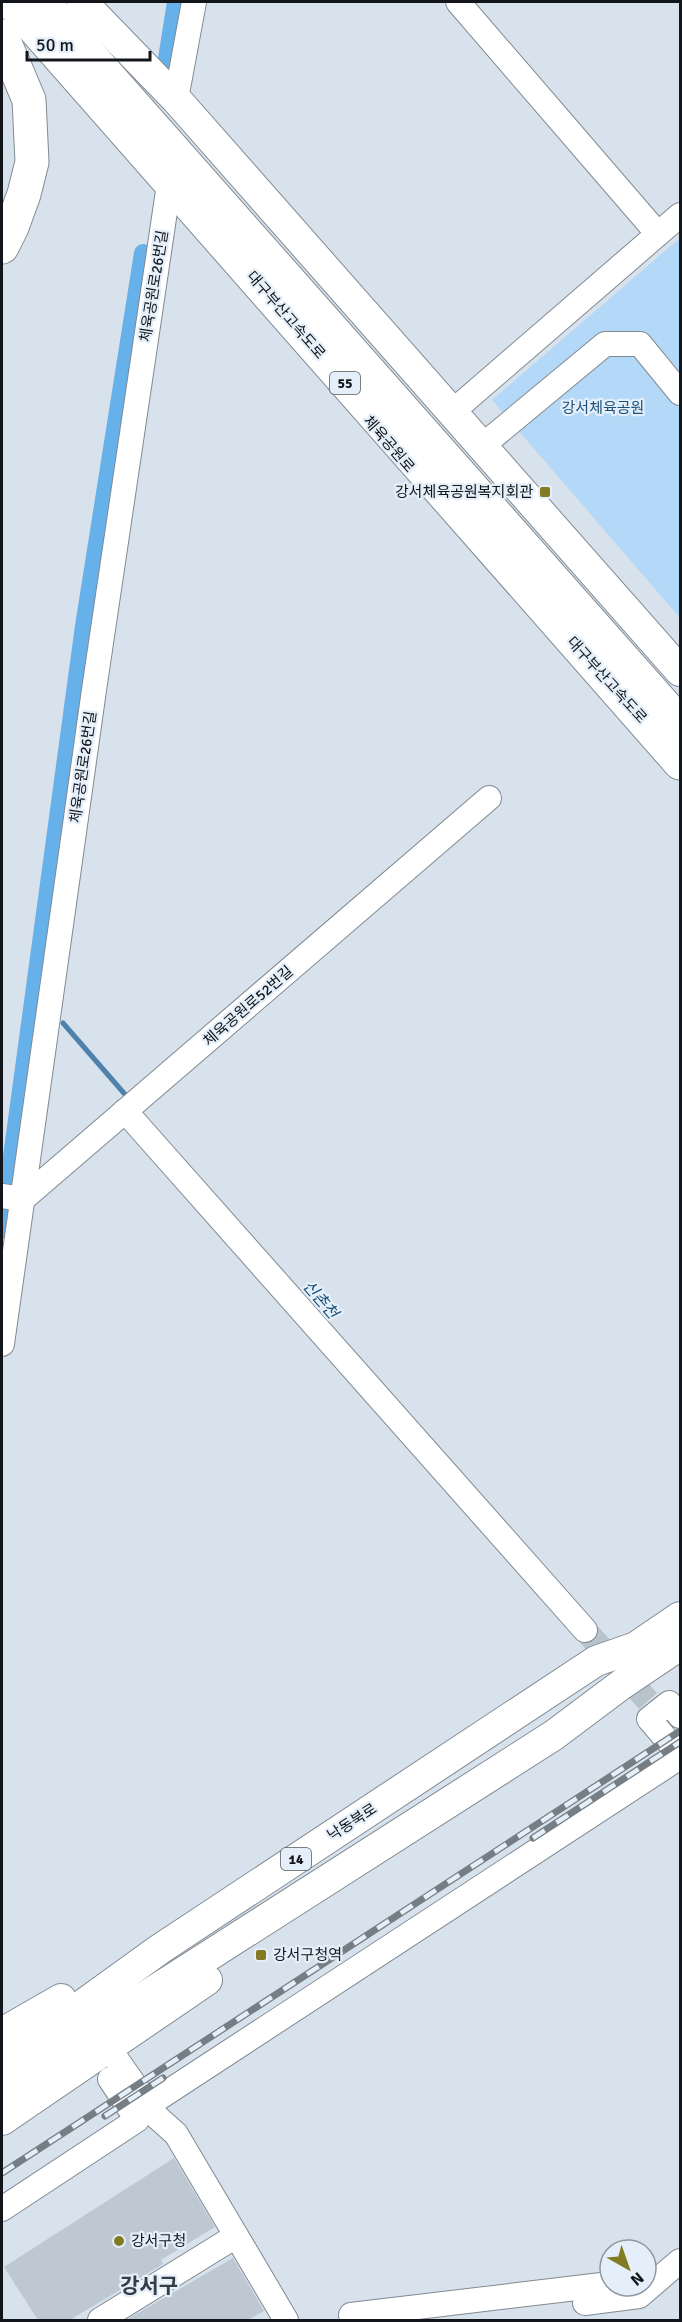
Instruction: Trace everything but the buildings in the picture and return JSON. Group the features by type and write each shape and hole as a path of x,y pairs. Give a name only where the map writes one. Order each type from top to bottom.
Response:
{"highway":[{"name":"대구부산고속도로","path":"11,2 681,763"},
{"name":"대구부산고속도로","path":"43,2 681,723"},
{"path":"2,36 29,100 32,162 24,194 2,247"}],"main road":[{"name":"체육공원로","path":"4,2 681,777"},
{"path":"82,2 176,99 681,671"},
{"path":"596,1661 681,1597"},
{"name":"낙동북로","path":"2,2063 159,1949 596,1661 636,1647 681,1617"},
{"path":"554,1736 622,1684 681,1645"},
{"path":"554,1736 641,1688 681,1662"},
{"name":"14","path":"2,2088 554,1736"},
{"path":"2,2120 222,1970 343,1870"},
{"path":"2,2033 72,1992 159,1949"}],"street":[{"path":"176,99 194,2"},
{"path":"458,2 658,234"},
{"name":"체육공원로26번길","path":"2,1344 12,1198 94,690 168,191"},
{"path":"452,412 681,215"},
{"path":"482,446 605,344 640,344 681,393"},
{"name":"체육공원로52번길","path":"12,1198 125,1111 489,798"},
{"path":"125,1111 585,1630"},
{"path":"148,2104 681,1756 650,1719 662,1710"},
{"path":"102,2052 176,2134 285,2320"},
{"path":"2,2209 137,2120 102,2052"},
{"path":"100,2320 236,2236"},
{"path":"658,2263 681,2243"},
{"path":"440,2320 639,2296 681,2261"},
{"path":"351,2315 598,2285"}],"green space":[{"name":"강서체육공원","path":"680,238 680,618 492,400"}],"waterway":[{"path":"166,65 176,2"},
{"path":"2,1230 84,626 143,253"},
{"name":"신촌천","path":"35,991 43,1000"},
{"name":"신촌천","path":"63,1023 129,1099"}],"tunnel":[{"path":"585,1630 648,1701"}],"railway":[{"path":"2,2173 680,1731"},
{"path":"533,1838 680,1742"},
{"path":"105,2116 163,2078"}],"place":[{"name":"강서체육공원복지회관","path":"545,492"},
{"name":"강서구청역","path":"261,1955"},
{"name":"강서구청","path":"119,2241"}],"district":[{"name":"강서구","path":"149,2286"}]}
